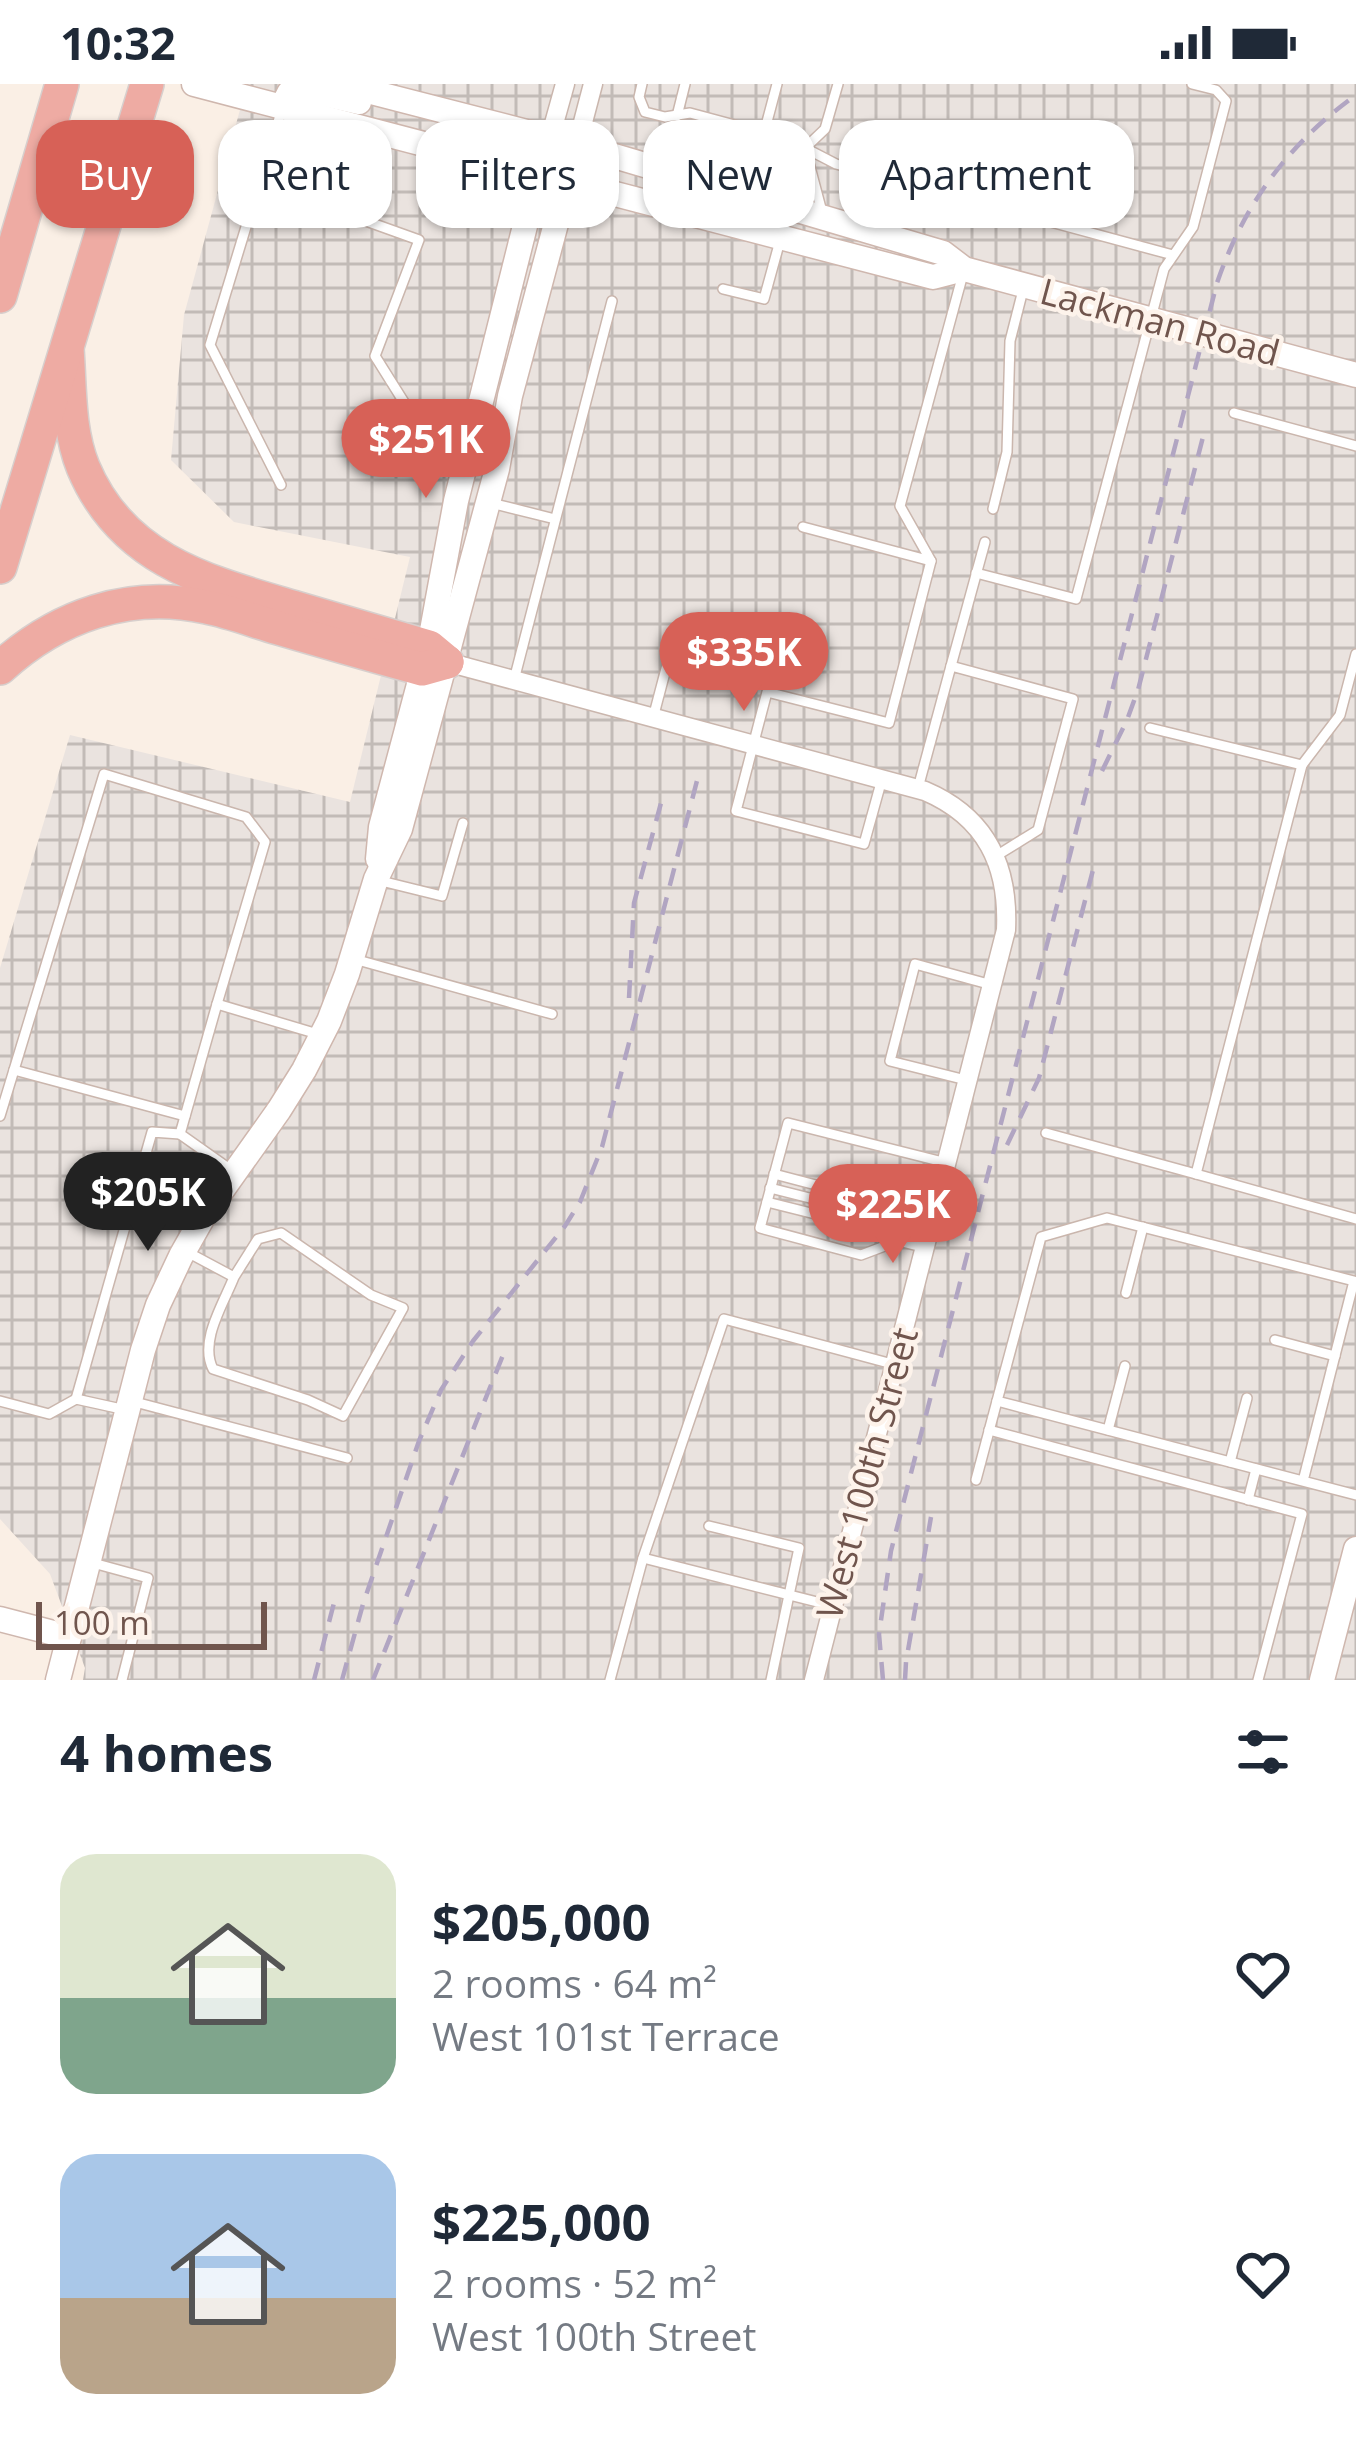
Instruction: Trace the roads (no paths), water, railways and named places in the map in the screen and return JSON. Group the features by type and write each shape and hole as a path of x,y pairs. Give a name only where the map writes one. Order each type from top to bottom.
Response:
{"highway":[{"path":"0,296 62,84"},
{"path":"0,567 147,84"},
{"path":"67,349 72,427 82,464 103,503 142,545 188,574 432,659"},
{"path":"0,668 37,638 74,618 99,608 157,602 205,606 432,659"}],"main road":[{"name":"Lackman Road","path":"194,84 416,142"},
{"name":"Lackman Road","path":"340,84 481,120"},
{"path":"283,107 289,93 302,88 367,104 396,98"},
{"name":"Lackman Road","path":"619,196 932,278 964,269"},
{"name":"Lackman Road","path":"815,215 943,253 964,269 1356,375"},
{"path":"432,659 456,501 524,228"},
{"path":"58,1680 158,1305 184,1250 279,1110 321,1036 352,959 376,879 381,827 432,659 488,502 554,228"},
{"path":"1322,1680 1356,1549"},
{"path":"0,1619 69,1637"}],"street":[{"path":"555,120 565,84"},
{"path":"584,120 593,84"},
{"path":"432,659 918,789 964,813 994,852"},
{"name":"West 100th Street","path":"814,1680 1006,930 1008,898 994,852"}],"lane":[{"path":"643,84 639,97 645,112 664,117 690,113 716,120"},
{"path":"677,116 685,84"},
{"path":"767,120 777,84"},
{"path":"815,138 825,129 838,84"},
{"path":"976,573 1076,599 1164,268 1192,227 1226,101 1216,90 1192,84"},
{"path":"279,120 283,107"},
{"path":"815,153 836,164 1173,255"},
{"path":"815,185 824,218"},
{"path":"245,228 210,345 280,485"},
{"path":"388,228 419,239 375,356 407,407 477,417"},
{"path":"723,289 764,299 783,228"},
{"path":"882,779 864,844 736,811 767,692 889,723 931,561 900,506 964,269"},
{"path":"993,509 1007,452 1010,341 1024,285"},
{"path":"514,680 612,301"},
{"path":"1234,412 1356,446"},
{"path":"488,502 555,520"},
{"path":"803,527 931,561"},
{"path":"918,789 985,542"},
{"path":"1196,1174 1302,765 1340,715 1356,654"},
{"path":"653,718 668,661"},
{"path":"951,666 1073,699 1038,830 994,852"},
{"path":"1150,728 1302,765"},
{"path":"0,1116 104,774 246,817 266,842 180,1134"},
{"path":"376,879 442,896 463,824"},
{"path":"352,959 551,1014"},
{"path":"968,1080 890,1061 915,964 992,985"},
{"path":"217,1004 321,1036"},
{"path":"14,1070 185,1116"},
{"path":"898,1241 861,1255 760,1228 788,1124 947,1163"},
{"path":"76,1399 152,1132 180,1134 234,1172"},
{"path":"1046,1133 1356,1219"},
{"path":"774,1174 877,1201 898,1241"},
{"path":"770,1188 873,1214 898,1241"},
{"path":"767,1202 871,1228 926,1248"},
{"path":"976,1480 1041,1237 1107,1218 1354,1281 1303,1481"},
{"path":"1126,1293 1143,1227"},
{"path":"281,1233 371,1295 403,1308 343,1417 308,1400 213,1369 206,1347 234,1277 258,1239 281,1233"},
{"path":"184,1250 234,1277"},
{"path":"610,1680 643,1558 724,1318 896,1365"},
{"path":"1343,1323 1356,1326"},
{"path":"1275,1340 1335,1356"},
{"path":"1108,1430 1125,1366"},
{"path":"1230,1462 1247,1398"},
{"path":"0,1401 49,1414 76,1399 128,1406 347,1458"},
{"path":"997,1401 1356,1495"},
{"path":"989,1430 1302,1514 1258,1680"},
{"path":"1248,1500 1256,1468"},
{"path":"709,1526 800,1548 772,1680"},
{"path":"643,1558 832,1606"},
{"path":"88,1562 148,1578 122,1680"}],"railway":[{"path":"883,1680 879,1634 891,1551 1217,283 1241,227 1271,178 1309,134 1356,95"},
{"path":"1102,771 1138,690 1204,433"},
{"path":"342,1680 363,1604 441,1390 473,1341 565,1226 602,1147 699,773"},
{"path":"629,998 634,903 661,803"},
{"path":"1007,1145 1039,1078 1094,866"},
{"path":"373,1680 505,1350"},
{"path":"905,1680 931,1517"},
{"path":"314,1680 335,1599"}]}
